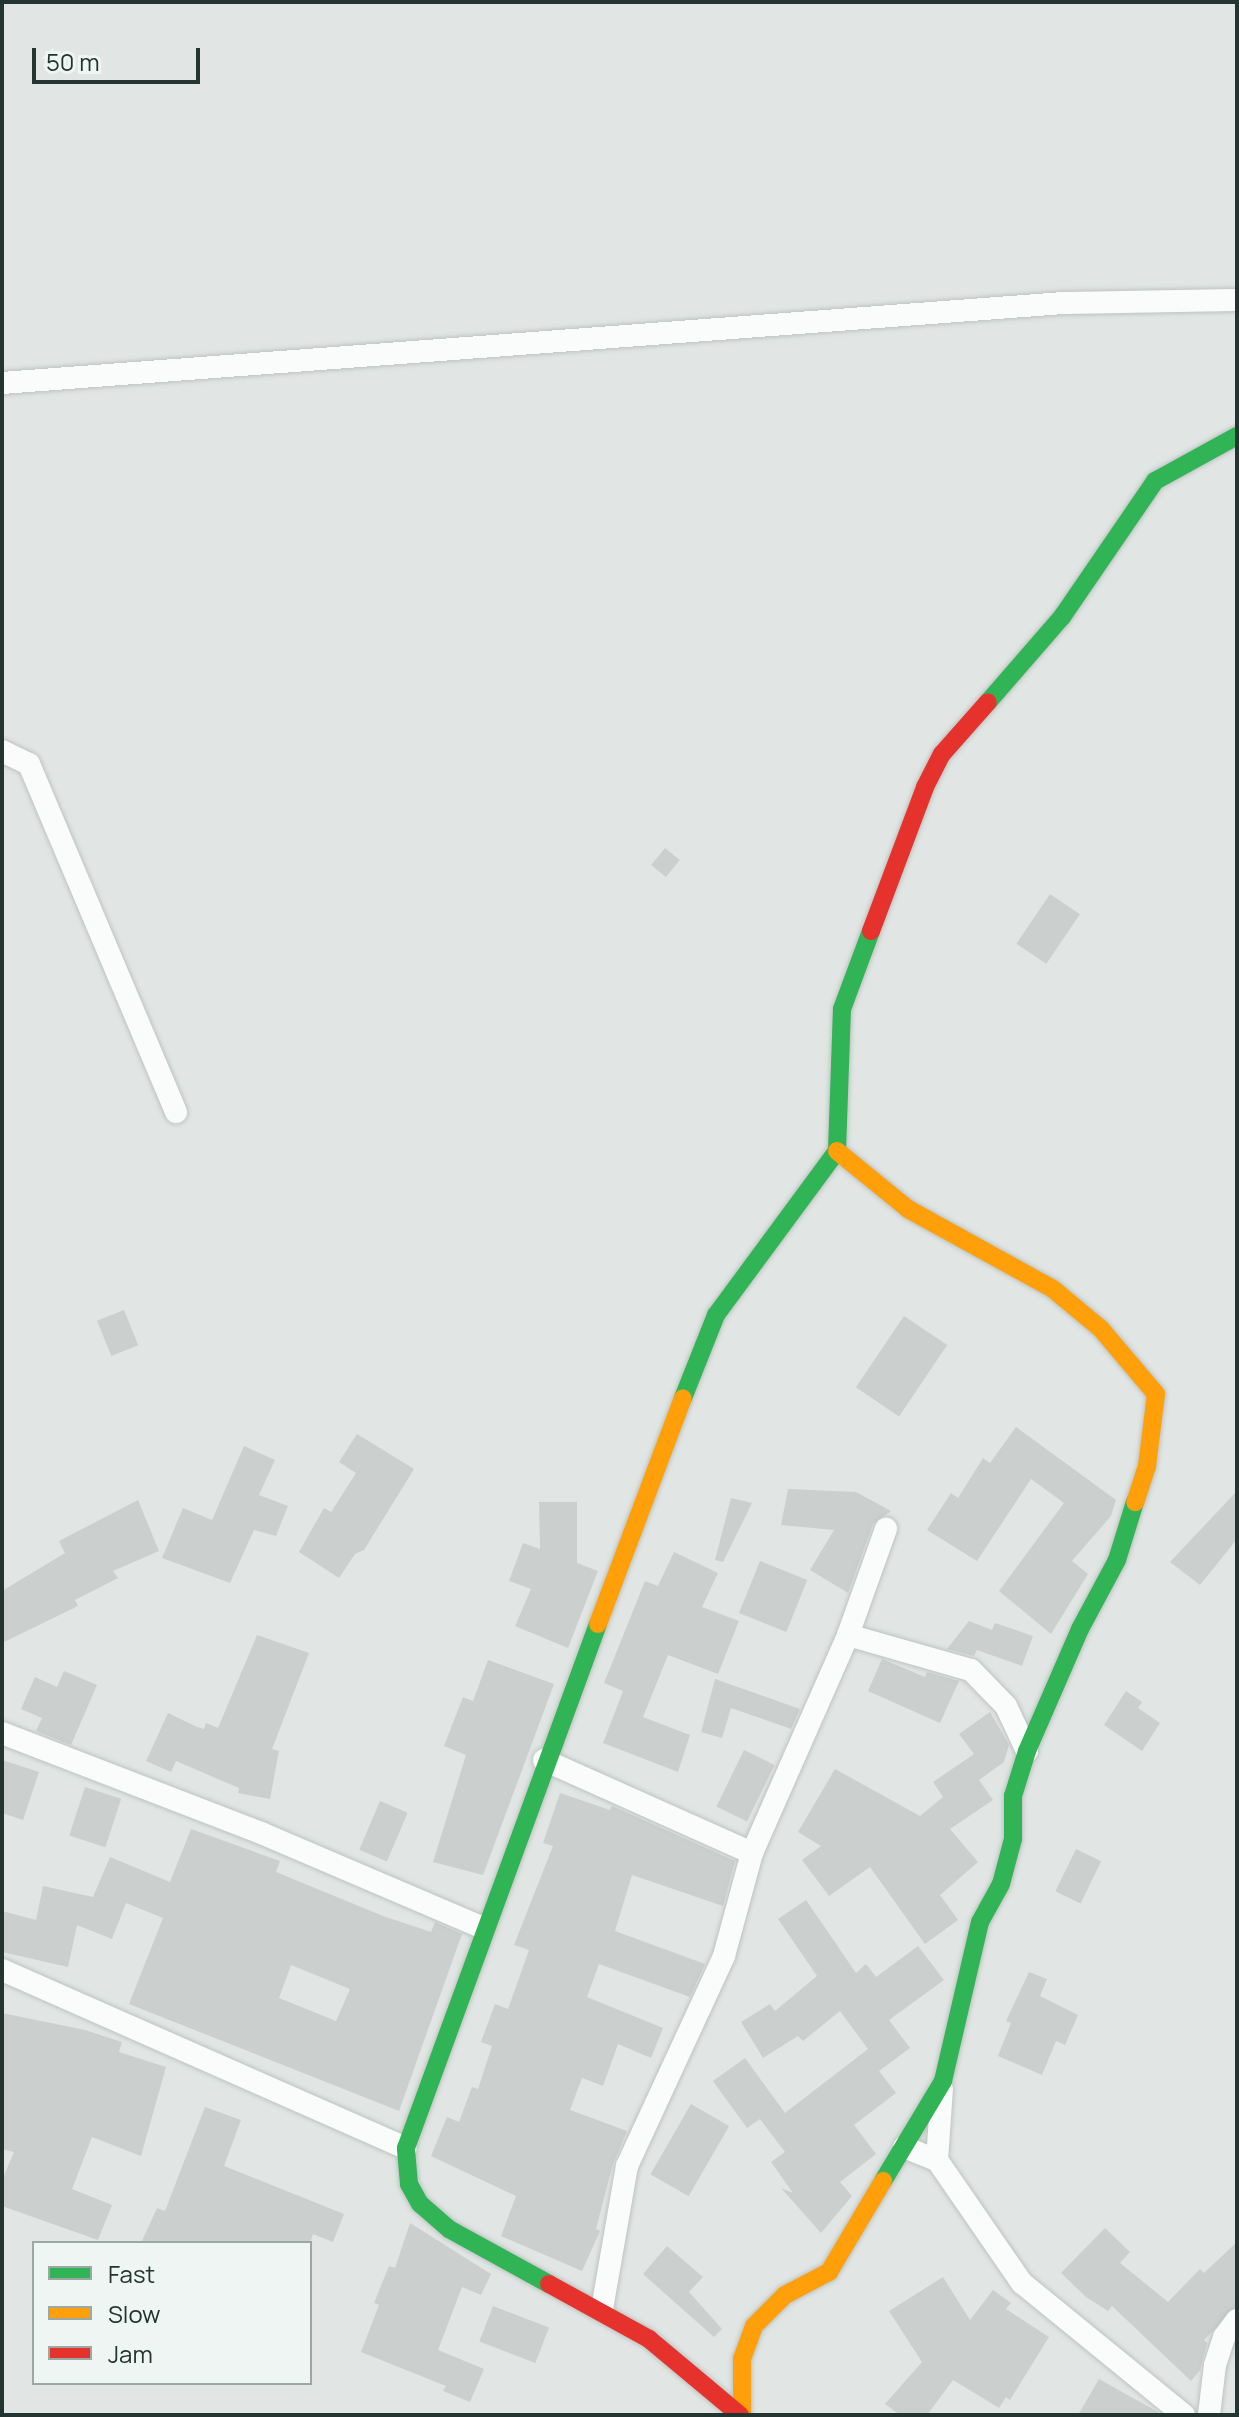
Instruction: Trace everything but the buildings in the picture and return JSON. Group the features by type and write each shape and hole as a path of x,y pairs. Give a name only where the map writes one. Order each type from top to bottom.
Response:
{"street":[{"path":"2,383 1064,303 1237,300"},
{"path":"741,2415 649,2339 602,2309 449,2229 420,2204 409,2184 406,2148 544,1760 716,1315 837,1151 842,1009 942,754 1062,617 1155,481 1237,436"},
{"path":"2,751 29,764 176,1112"},
{"path":"837,1151 908,1209 1053,1289 1101,1329 1156,1394 1147,1466 1117,1560 1089,1608 1027,1751 1013,1796 1013,1839 1001,1884 980,1922 943,2081 937,2160"},
{"path":"602,2309 627,2166 724,1956 752,1853 848,1635 886,1529"},
{"path":"848,1635 971,1670 999,1696 1027,1751"},
{"path":"2,1733 261,1833 484,1928"},
{"path":"544,1760 752,1853"},
{"path":"2,1970 406,2148"},
{"path":"741,2415 742,2359 754,2326 785,2295 829,2272 943,2081"},
{"path":"904,2147 937,2160 1022,2283 1184,2415"},
{"path":"1209,2415 1215,2365 1224,2337 1237,2320"}],"traffic: fast":[{"path":"988,702 1062,617 1155,481 1237,436"},
{"path":"683,1398 716,1315 837,1151 842,1009 871,931"},
{"path":"883,2181 943,2081 980,1922 1001,1884 1013,1839 1013,1796 1027,1751 1080,1629 1117,1560 1135,1502"},
{"path":"549,2284 449,2229 420,2204 409,2184 406,2148 598,1624"}],"traffic: slow":[{"path":"837,1151 908,1209 1053,1289 1101,1329 1156,1394 1147,1466 1135,1502"},
{"path":"598,1624 683,1398"},
{"path":"742,2415 742,2359 754,2326 785,2295 829,2272 883,2181"}],"traffic: jam":[{"path":"871,931 925,787 942,754 988,702"},
{"path":"549,2284 649,2339 740,2415"}]}
